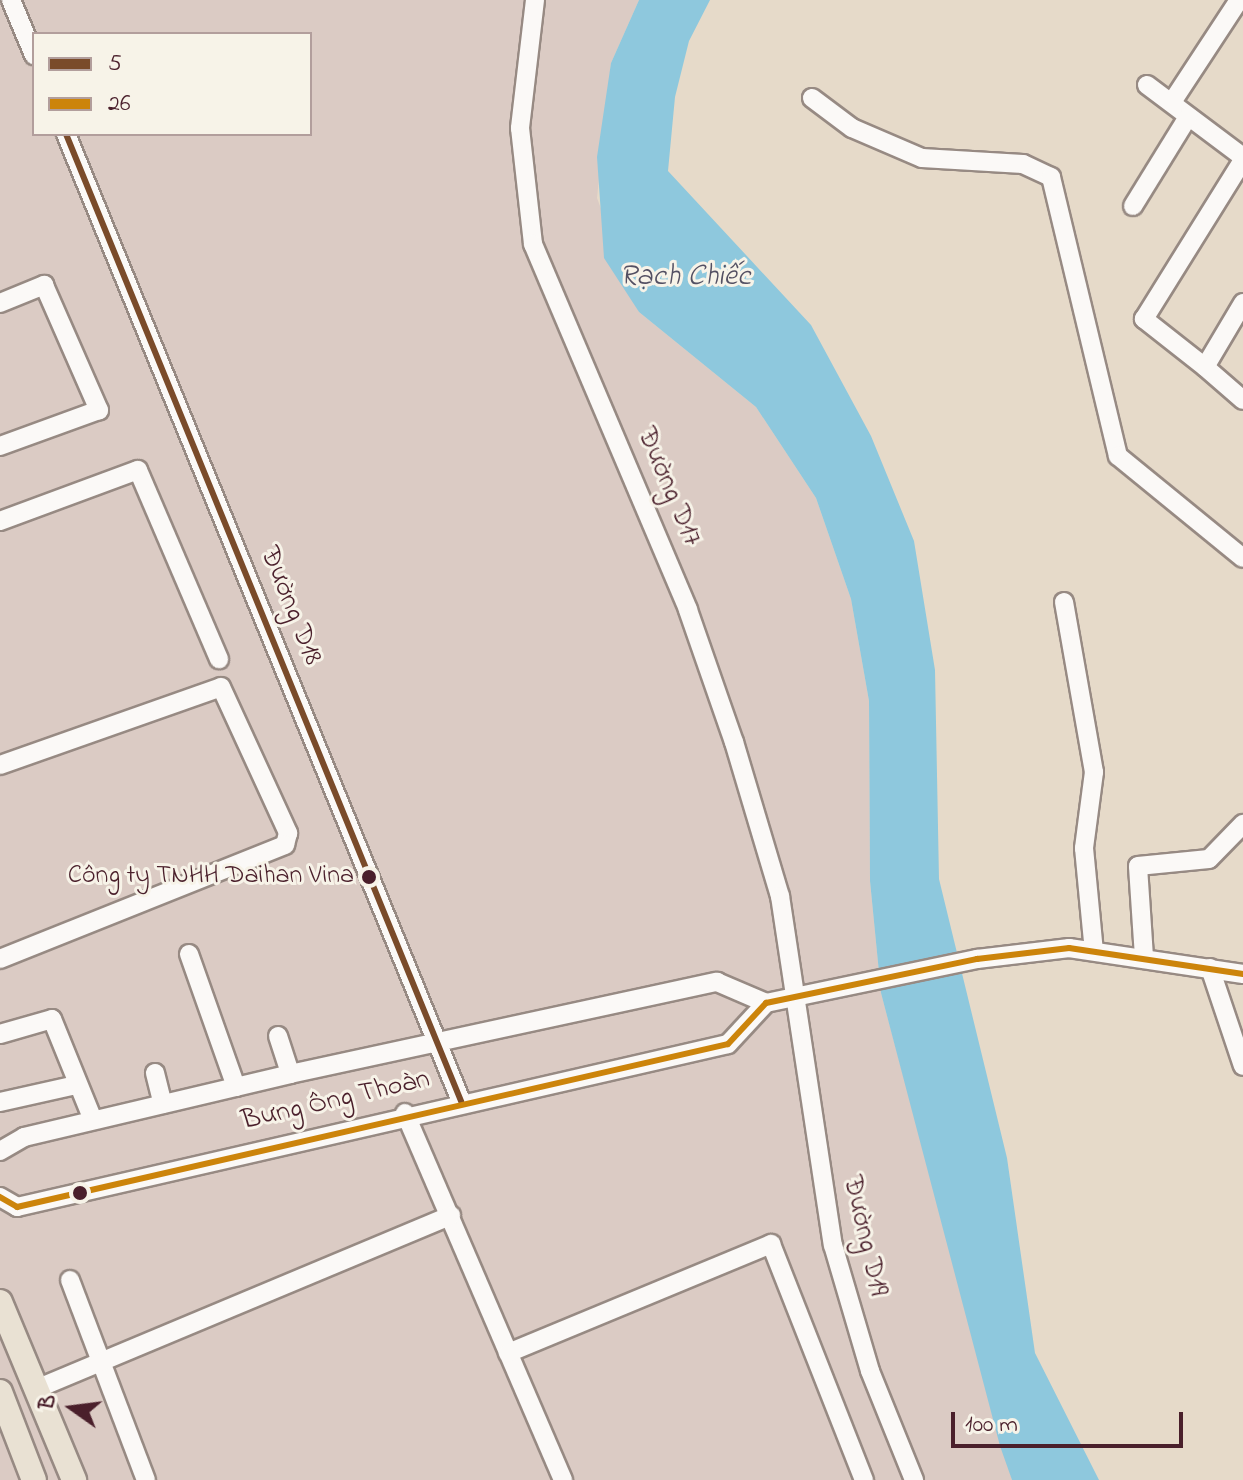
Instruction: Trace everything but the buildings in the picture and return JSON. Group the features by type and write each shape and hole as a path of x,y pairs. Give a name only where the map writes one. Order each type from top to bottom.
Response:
{"main road":[{"path":"0,1302 74,1480"},
{"path":"0,1392 34,1480"},
{"path":"0,1422 23,1480"}],"street":[{"path":"11,0 32,50"},
{"name":"Đường D17","path":"535,0 520,128 533,244 694,625 780,896 796,995"},
{"path":"1172,102 1239,0"},
{"path":"1147,85 1242,154 1144,319 1243,400"},
{"path":"812,98 887,147 922,158 1023,164 1051,177 1118,456 1243,558"},
{"path":"1133,206 1188,117"},
{"name":"Đường D18","path":"67,136 461,1101"},
{"path":"0,303 44,285 99,410 0,446"},
{"path":"1205,367 1243,303"},
{"path":"0,521 138,470 219,659"},
{"path":"1064,602 1093,762 1084,848 1094,951"},
{"path":"0,765 207,686 221,687 288,833 285,845 0,959"},
{"path":"1144,957 1138,866 1209,859 1243,824"},
{"path":"766,1003 1040,948 1144,957 1243,974"},
{"path":"189,954 236,1087"},
{"path":"1210,968 1243,1066"},
{"name":"Bưng Ông Thoàn","path":"0,1151 4,1143 93,1120 717,982 766,1003 728,1044 405,1113 17,1207 0,1197"},
{"name":"Đường D19","path":"796,995 833,1245 870,1371 914,1480"},
{"path":"0,1034 52,1019 76,1085 93,1120"},
{"path":"278,1036 290,1074"},
{"path":"155,1073 163,1104"},
{"path":"0,1102 76,1085"},
{"path":"405,1113 563,1480"},
{"path":"36,1389 99,1358 451,1215"},
{"path":"508,1353 771,1244 864,1480"},
{"path":"70,1280 146,1480"}],"shaded area":[{"path":"0,0 639,0 611,63 597,198 639,312 756,407 816,498 851,599 869,701 870,881 881,993 1012,1480 0,1480"}],"water":[{"name":"Rạch Chiếc","path":"639,0 710,0 689,41 675,97 668,171 811,325 871,436 914,541 935,670 939,879 1007,1158 1035,1353 1099,1480 1012,1480 1000,1446 881,993 870,881 869,701 851,599 816,498 756,407 639,312 604,258 597,157 611,63"}],"transit line":[{"name":"5","path":"67,136 461,1101"},
{"name":"26","path":"0,1197 17,1207 728,1044 766,1003 977,959 1069,948 1243,974"}],"place":[{"name":"Công ty TNHH Daihan Vina","path":"369,877"}]}
